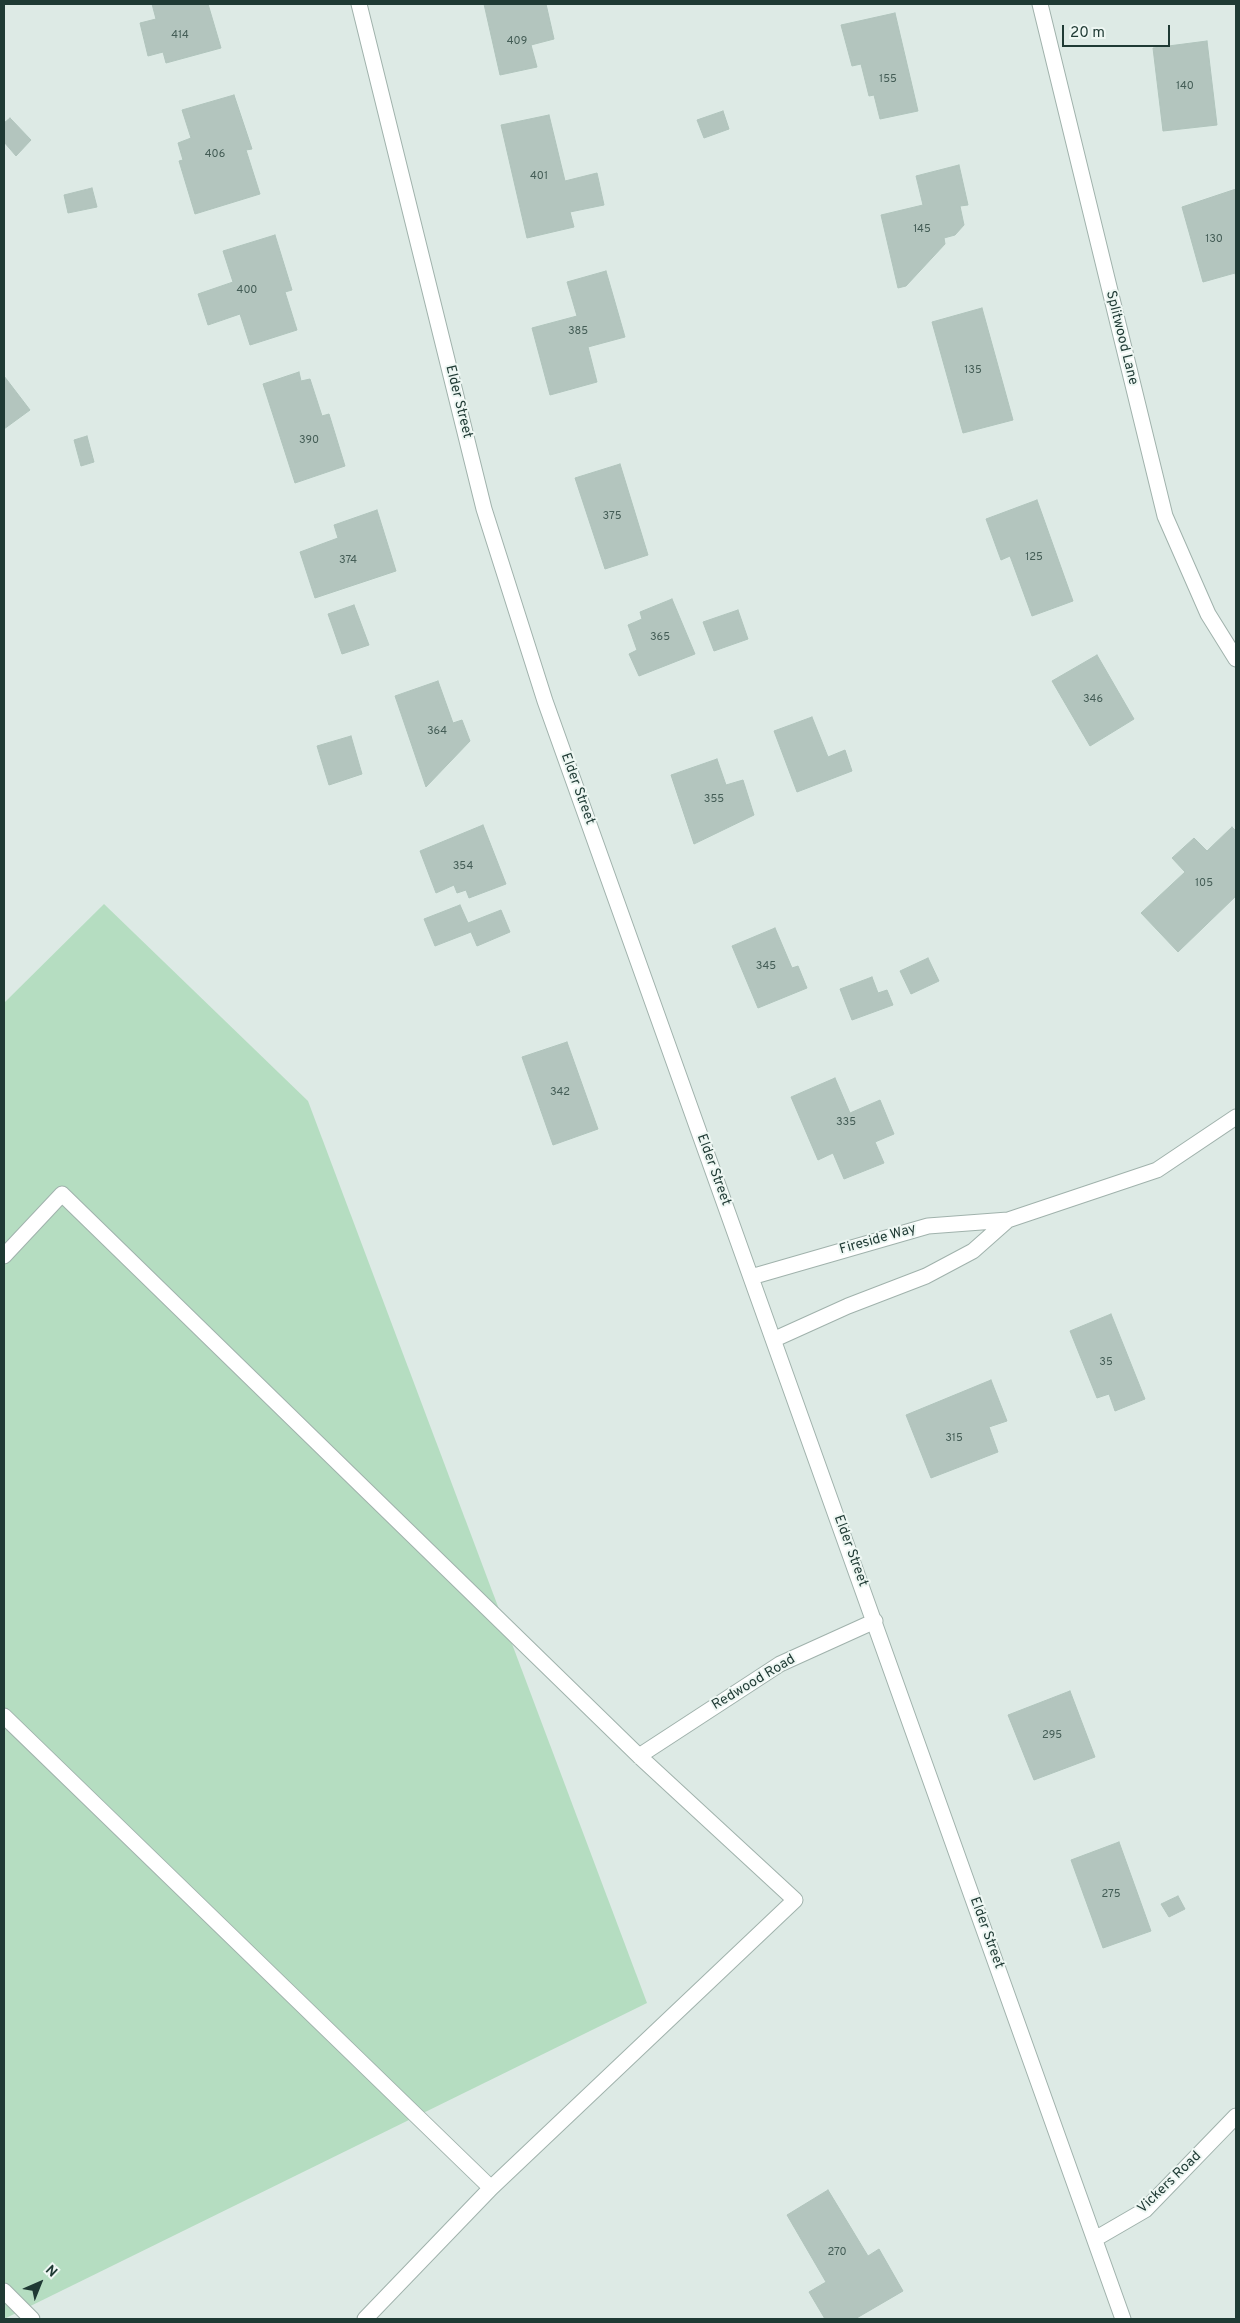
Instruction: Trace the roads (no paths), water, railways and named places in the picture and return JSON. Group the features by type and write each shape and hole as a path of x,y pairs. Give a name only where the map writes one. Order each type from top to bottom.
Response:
{"street":[{"name":"Elder Street","path":"359,4 484,508 545,701 751,1277 775,1339 1124,2319"},
{"name":"Splitwood Lane","path":"1040,4 1165,516 1208,614 1236,659"},
{"name":"Fireside Way","path":"751,1277 928,1226 1008,1220 1157,1170 1236,1117"},
{"path":"4,1256 62,1194 639,1756 796,1900 491,2188 366,2319"},
{"name":"Fireside Way","path":"775,1339 934,1272 973,1251 1008,1220"},
{"name":"Redwood Road","path":"639,1756 780,1664 875,1621"},
{"path":"4,1716 491,2188"},
{"name":"Vickers Road","path":"1095,2239 1146,2210 1236,2116"},
{"path":"4,2291 32,2319"}]}
